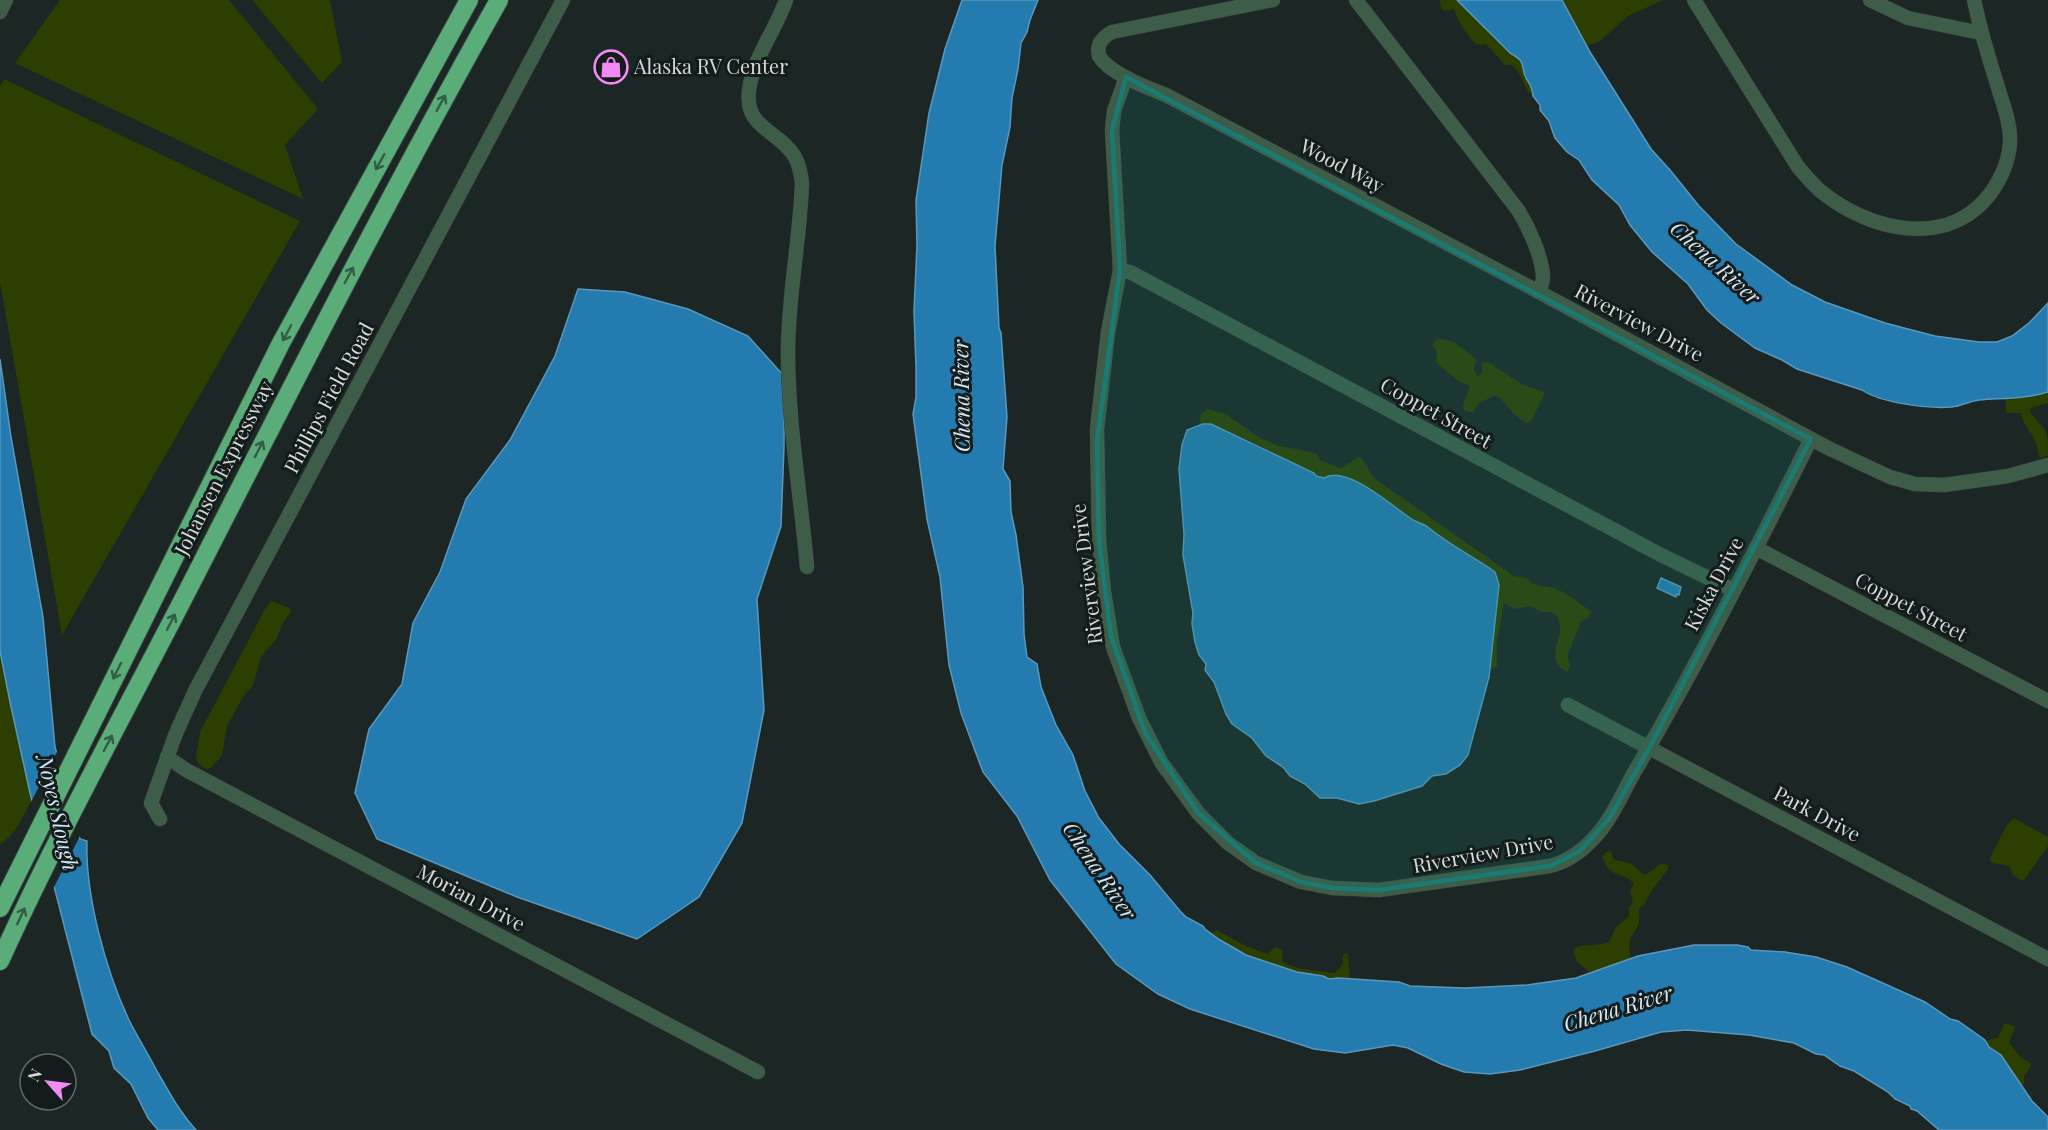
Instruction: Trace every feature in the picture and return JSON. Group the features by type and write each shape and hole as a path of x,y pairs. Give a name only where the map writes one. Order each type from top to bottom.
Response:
{"highway":[{"name":"Johansen Expressway","path":"0,908 281,343 469,0"},
{"name":"Johansen Expressway","path":"0,961 42,870 342,288 431,120 499,0"}],"street":[{"path":"0,12 6,0"},
{"name":"Phillips Field Road","path":"160,819 151,803 166,758 195,691 563,0"},
{"path":"786,0 760,53 750,83 748,105 760,124 776,137 795,158 801,172 802,183 788,326 788,356 797,487 807,567"},
{"path":"1126,77 1101,60 1098,47 1105,36 1112,32 1273,0"},
{"path":"1356,0 1518,210 1528,228 1540,263 1543,278 1539,292"},
{"path":"1694,0 1798,167 1809,180 1823,193 1853,212 1877,222 1906,228 1932,228 1949,224 1966,216 1982,204 1993,191 2008,157 2010,139 2008,120 1981,33 1974,0"},
{"path":"1870,0 1908,18 1981,33"},
{"name":"Riverview Drive","path":"1126,77 1114,111 1112,130 1120,270 1105,354 1097,441 1099,541 1111,636 1139,718 1161,762 1198,813 1228,843 1256,863 1308,884 1379,890 1551,865 1560,863 1579,852 1600,831 1650,747"},
{"name":"Wood Way","path":"1126,77 1166,95 1539,292"},
{"name":"Coppet Street","path":"1120,270 1134,274 1649,549 1733,590"},
{"name":"Riverview Drive","path":"1539,292 1811,439 1890,477 1926,486 1986,480 2048,465"},
{"name":"Kiska Drive","path":"1650,747 1811,439"},
{"name":"Coppet Street","path":"1756,548 2048,701"},
{"name":"Park Drive","path":"1568,705 2048,959"},
{"name":"Morian Drive","path":"166,758 758,1072"}],"highlighted area":[{"path":"1126,77 1811,439 1650,747 1609,819 1579,852 1550,866 1379,890 1332,888 1301,882 1256,863 1198,813 1145,733 1111,636 1099,541 1097,441 1120,270 1112,130"}],"green space":[{"path":"60,0 229,0 318,109 285,145 303,199 15,63"},
{"path":"252,0 330,0 342,62 322,83"},
{"path":"1440,0 1457,0 1519,61 1530,78 1533,96 1516,68 1512,65 1505,65 1486,44 1477,45 1464,30 1453,9 1446,11 1441,9"},
{"path":"1562,0 1663,0 1628,16 1600,41 1587,46"},
{"path":"4,79 300,221 62,635 0,282 0,86"},
{"path":"1438,338 1454,342 1476,359 1474,369 1477,376 1482,374 1482,363 1488,362 1523,385 1544,392 1531,421 1527,423 1515,415 1495,395 1478,404 1473,413 1464,410 1463,405 1470,386 1460,382 1436,362 1437,352 1432,345"},
{"path":"2048,392 2048,403 2029,411 2046,433 2048,455 2041,458 2021,413 2006,413 2006,397 2030,397"},
{"path":"1208,409 1226,414 1260,438 1279,446 1317,454 1320,460 1340,468 1360,457 1378,481 1514,576 1527,578 1536,585 1559,590 1592,612 1587,619 1581,621 1567,656 1570,664 1569,670 1567,672 1561,667 1555,658 1560,627 1557,616 1552,612 1542,612 1529,606 1516,609 1504,603 1497,641 1497,666 1490,670 1499,585 1495,572 1408,517 1384,498 1316,476 1314,472 1222,429 1199,425 1201,414"},
{"path":"271,601 290,608 291,612 282,624 277,638 261,657 253,685 243,697 227,726 222,755 211,768 207,769 199,764 196,758 200,732"},
{"path":"0,651 32,800 15,830 0,845"},
{"path":"2014,818 2048,837 2048,846 2024,880 2013,875 2010,867 1991,862 1990,858 2007,825"},
{"path":"1611,851 1613,859 1632,864 1644,874 1661,864 1668,865 1668,869 1650,893 1645,904 1639,909 1639,924 1631,937 1629,946 1631,959 1591,973 1577,962 1573,951 1576,947 1609,942 1616,927 1629,916 1629,907 1633,902 1630,891 1634,884 1610,870 1602,857 1606,852"},
{"path":"1217,930 1246,946 1267,954 1276,947 1282,950 1282,960 1285,963 1305,969 1335,973 1343,964 1343,954 1348,953 1350,979 1329,979 1260,960 1229,946 1212,933"},
{"path":"2004,1023 2014,1026 2009,1042 2021,1058 2031,1063 2024,1076 2024,1084 2021,1086 2001,1055 1986,1044 1988,1040 1998,1038"}],"water":[{"name":"Chena River","path":"962,0 1038,0 1021,43 1010,127 1002,165 995,246 1007,417 1003,469 1010,481 1011,512 1023,587 1027,657 1037,664 1041,687 1056,725 1073,755 1085,791 1099,818 1119,844 1150,875 1180,911 1220,940 1246,955 1297,972 1329,979 1399,982 1410,986 1465,988 1527,985 1576,978 1638,956 1694,945 1737,945 1748,947 1751,950 1816,957 1847,967 1925,1002 1985,1040 1989,1047 2001,1055 2032,1101 2048,1117 2048,1130 1939,1130 1910,1106 1824,1055 1816,1054 1794,1043 1749,1035 1687,1030 1661,1032 1520,1070 1490,1074 1464,1072 1408,1048 1393,1045 1345,1053 1314,1049 1190,1009 1158,994 1116,964 1050,880 1017,816 983,772 961,713 949,665 940,577 927,519 913,414 916,397 914,311 917,245 916,200 929,113 945,49"},
{"name":"Chena River","path":"1457,0 1562,0 1590,52 1651,149 1699,206 1736,244 1792,285 1825,302 1885,323 1935,336 1979,342 1997,342 2012,336 2029,323 2048,303 2048,392 2023,397 1979,400 1952,407 1906,404 1870,395 1862,390 1797,369 1755,348 1707,310 1688,284 1652,252 1630,225 1619,205 1592,180 1579,160 1567,152 1555,138 1549,121 1533,96 1521,61"},
{"path":"578,289 625,292 688,309 748,336 784,376 781,526 757,599 764,710 742,823 699,897 637,939 517,897 377,839 355,793 369,729 402,684 413,623 440,572 466,499 510,440 555,356"},
{"name":"Noyes Slough","path":"0,359 11,437 43,617 55,747 80,839 87,841 89,885 105,956 129,1020 175,1103 196,1130 158,1130 148,1118 131,1084 114,1068 109,1051 92,1034 30,793 0,651"},
{"path":"1203,424 1211,424 1314,473 1316,476 1324,478 1334,475 1357,482 1495,572 1499,585 1489,677 1468,755 1460,765 1446,774 1432,776 1422,786 1374,801 1359,804 1337,798 1320,798 1305,784 1290,776 1283,767 1266,756 1252,738 1232,724 1214,682 1205,670 1206,664 1199,655 1195,642 1193,613 1183,555 1184,534 1179,469 1182,445 1187,430"},
{"path":"1661,578 1681,587 1679,595 1677,594 1676,597 1657,588"}],"pier":[{"path":"59,748 81,834 52,891 30,804"}],"place":[{"name":"Alaska RV Center","path":"611,67"}]}
